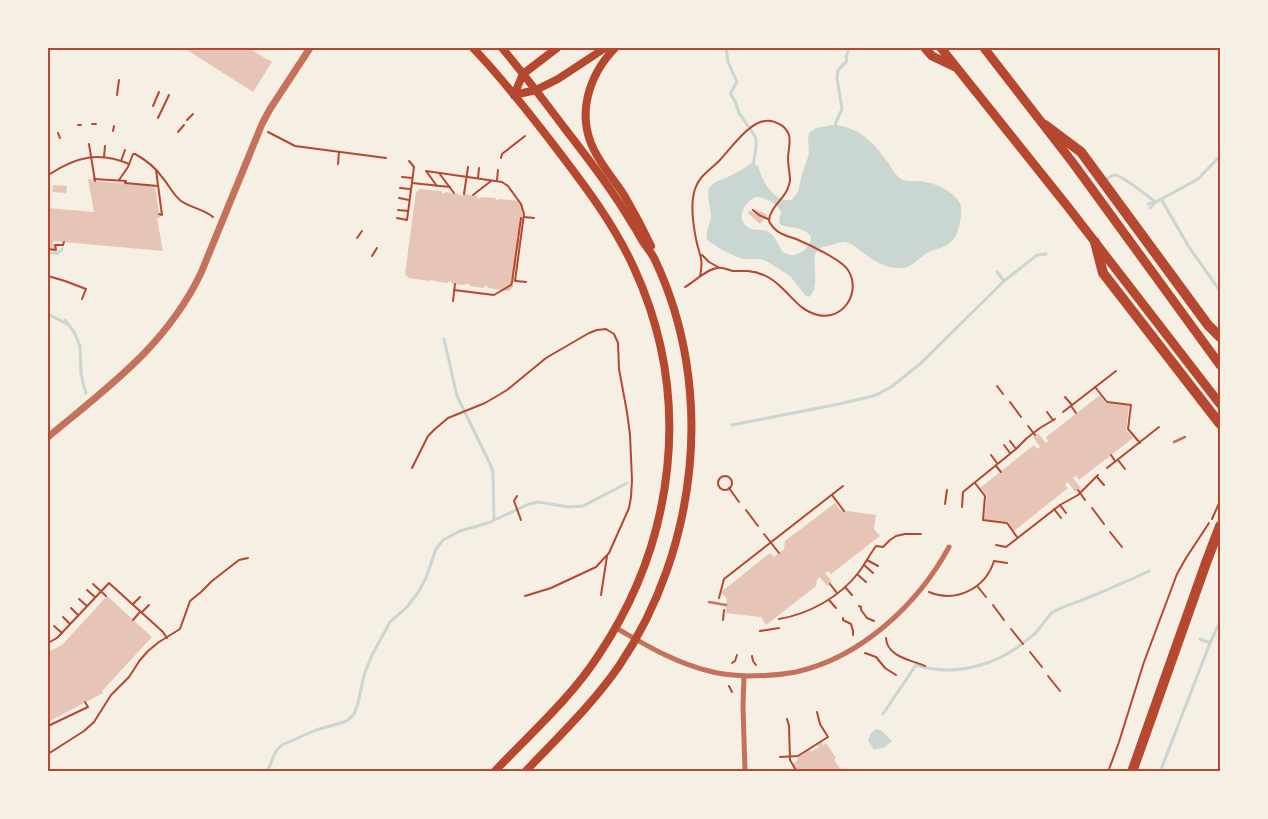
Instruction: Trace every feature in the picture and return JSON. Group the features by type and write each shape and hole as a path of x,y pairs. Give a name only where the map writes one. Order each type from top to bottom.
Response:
{"highway":[{"path":"1044,125 1081,152 1208,325 1220,337"},
{"path":"1095,242 1103,273 1220,424"},
{"path":"1132,772 1220,526"}],"main road":[{"path":"473,48 514,95 594,198 616,232 643,289 652,315 662,354 670,430 664,496 659,520 648,557 634,593 616,628 597,659 578,683 494,772"},
{"path":"502,48 607,184 646,247 652,253"},
{"path":"514,95 523,74 557,48"},
{"path":"514,95 536,90 558,79 605,48"},
{"path":"525,772 600,691 636,639 658,594 674,549 685,502 691,448 691,417 682,342 669,295 652,253 652,247 629,204 595,151 587,129 586,102 590,85 598,69 615,48"},
{"path":"925,48 932,56 957,68"},
{"path":"941,48 1095,242 1220,404"},
{"path":"984,48 1044,125 1220,365"}],"street":[{"path":"48,437 134,365 160,337 182,307 205,264 252,145 266,117 310,48"},
{"path":"616,628 669,657 694,667 720,674 767,676 795,672 828,661 854,647 883,626 910,602 931,576 949,547"},
{"path":"744,676 745,772"}],"lane":[{"path":"1174,442 1185,437"},
{"path":"709,602 726,605"}],"path":[{"path":"117,95 119,80"},
{"path":"153,106 159,92"},
{"path":"158,118 169,95"},
{"path":"187,120 192,114"},
{"path":"700,276 702,263 694,222 693,200 696,186 702,176 718,162 736,141 756,124 766,121 775,122 784,127 789,134 790,143 788,158 790,182 784,196 768,219"},
{"path":"178,132 184,125"},
{"path":"114,126 114,131"},
{"path":"267,131 295,146 386,158"},
{"path":"58,132 60,138"},
{"path":"501,158 502,154 525,136"},
{"path":"89,144 94,180 119,180 126,181 126,183 158,186"},
{"path":"104,157 105,146"},
{"path":"122,161 126,150"},
{"path":"338,164 339,152"},
{"path":"119,180 134,154 144,159 156,170 180,200 213,217"},
{"path":"48,170 50,174 69,163 91,156 104,157 129,164"},
{"path":"397,218 407,220 414,167 409,161"},
{"path":"464,194 468,167"},
{"path":"478,168 478,179"},
{"path":"156,170 162,214 159,214"},
{"path":"497,181 498,170"},
{"path":"437,186 426,171 497,181 506,184 522,206 514,281 511,285 496,295 454,290"},
{"path":"439,173 454,193"},
{"path":"402,177 413,178"},
{"path":"473,196 492,180"},
{"path":"412,182 450,187"},
{"path":"400,188 411,189"},
{"path":"399,198 410,200"},
{"path":"398,210 408,211"},
{"path":"701,254 718,268 762,274 775,282 802,308 819,315 830,315 839,312 849,302 853,292 853,282 845,266 820,251 779,233 768,219 752,210"},
{"path":"522,217 534,218"},
{"path":"357,238 362,231"},
{"path":"48,250 56,250 55,245 63,245 64,242"},
{"path":"372,256 377,248"},
{"path":"686,287 700,276 718,268"},
{"path":"48,276 86,289 82,299"},
{"path":"514,281 526,282"},
{"path":"453,301 455,284"},
{"path":"482,294 483,288"},
{"path":"412,468 428,436 444,421 497,396 510,388 543,360 586,335 598,330 608,330 614,334 618,343 619,369 629,428 632,497 629,508 607,556 601,594"},
{"path":"1063,412 1116,372"},
{"path":"997,386 1003,394"},
{"path":"1095,387 1107,402 1131,405 1128,428 1140,443"},
{"path":"1065,397 1076,413"},
{"path":"1010,402 1021,417"},
{"path":"962,507 963,492 1016,449 1024,440 1054,419 1047,412"},
{"path":"1028,426 1034,434"},
{"path":"1107,468 1159,427"},
{"path":"1010,441 1016,449"},
{"path":"1004,445 1010,454"},
{"path":"991,455 1001,472"},
{"path":"1111,455 1125,469"},
{"path":"724,476 730,479 731,485 729,488 724,490 720,488 718,482 720,478 724,476"},
{"path":"996,545 1006,546 1054,509 1080,493 1097,476 1104,485"},
{"path":"974,482 985,496 983,520 1007,523 1017,537"},
{"path":"719,599 724,579 843,486"},
{"path":"729,488 739,502"},
{"path":"945,504 947,490"},
{"path":"1078,490 1085,500"},
{"path":"832,495 844,511"},
{"path":"517,496 514,501 521,519"},
{"path":"1108,772 1144,662 1177,574 1214,515 1220,502"},
{"path":"1060,505 1066,513"},
{"path":"1092,508 1104,524"},
{"path":"1054,509 1061,518"},
{"path":"746,510 758,526"},
{"path":"1110,532 1122,547"},
{"path":"764,534 779,553"},
{"path":"779,619 805,612 829,599 845,587 857,575 875,546 883,547 894,537 905,534 921,534"},
{"path":"525,596 551,588 590,570 607,556"},
{"path":"48,754 89,728 98,717 107,700 129,677 143,656 153,646 178,631 182,626 190,601 239,560 248,558"},
{"path":"867,560 878,566"},
{"path":"929,592 941,595 957,595 970,591 978,586 987,576 994,561 1007,563"},
{"path":"864,565 873,572"},
{"path":"857,575 866,582"},
{"path":"48,643 57,638 71,624 108,582 167,638"},
{"path":"92,584 106,596"},
{"path":"830,584 837,593"},
{"path":"978,586 986,596"},
{"path":"845,587 852,595"},
{"path":"87,590 95,598"},
{"path":"132,605 140,597"},
{"path":"79,599 87,606"},
{"path":"829,599 836,608"},
{"path":"133,620 148,605"},
{"path":"992,605 1004,620"},
{"path":"860,606 865,616 874,621"},
{"path":"71,608 79,615"},
{"path":"63,617 71,624"},
{"path":"843,618 843,620 851,624 853,635"},
{"path":"54,626 62,633"},
{"path":"760,631 779,628"},
{"path":"1011,629 1023,644"},
{"path":"886,638 888,646 894,653 925,666"},
{"path":"1030,652 1042,667"},
{"path":"865,653 876,657 885,668 896,675"},
{"path":"732,664 737,655"},
{"path":"752,656 756,664"},
{"path":"1048,676 1060,691"},
{"path":"729,686 732,692"},
{"path":"48,726 88,707 85,702"},
{"path":"780,757 798,756 828,737 820,724 817,712"},
{"path":"787,719 791,762 797,772"},
{"path":"48,758 49,772"}],"shaded area":[{"path":"832,125 850,128 864,136 876,148 901,179 930,183 953,195 959,202 961,216 957,234 951,242 929,252 910,266 903,268 892,268 881,264 848,243 842,242 821,247 816,252 814,263 815,285 809,297 805,295 790,276 768,262 761,259 742,259 722,250 707,240 707,231 711,217 708,193 710,186 752,163 758,166 762,178 774,194 785,200 792,200 798,192 809,154 809,133 816,128","holes":["756,197 770,201 781,211 779,222 781,225 808,233 811,240 805,250 794,255 787,254 783,252 770,233 764,230 751,229 745,225 742,221 743,209"]},
{"path":"876,729 881,730 892,741 885,747 874,750 868,740 871,733"}],"building":[{"path":"184,48 248,48 272,62 253,92"},
{"path":"88,179 156,186 160,218 157,218 163,251 53,241 55,249 48,248 48,208 94,212"},
{"path":"53,185 67,186 66,193 52,192"},
{"path":"420,189 441,191 443,194 446,192 461,196 464,194 477,196 479,199 481,197 495,198 497,201 499,199 520,201 523,206 522,217 519,220 521,223 519,235 516,238 519,241 517,253 514,255 517,259 515,271 512,274 514,277 513,287 509,291 488,288 486,285 483,288 470,286 468,283 465,285 453,284 450,281 447,283 432,279 429,281 409,278 405,274 416,192"},
{"path":"750,210 754,213 757,210 761,211 767,215 760,224 748,213"},
{"path":"1100,395 1105,403 1129,406 1126,431 1133,438 1079,480 1076,476 1073,478 1081,488 1075,492 1068,482 1065,485 1068,488 1014,531 1008,524 1009,522 984,519 987,495 980,488 1034,445 1037,449 1040,447 1033,437 1038,433 1046,443 1048,441 1046,437"},
{"path":"835,503 840,510 876,515 874,529 880,536 831,574 828,571 825,573 832,582 827,586 820,577 817,579 816,586 766,625 761,617 725,613 727,599 721,592 770,553 774,557 784,549 785,541"},
{"path":"107,596 152,637 102,691 103,693 48,722 48,652 62,645"},
{"path":"822,742 823,745 826,743 836,758 834,760 841,770 843,768 845,772 798,772 793,764 798,760 797,758 819,747 817,745"}],"waterway":[{"path":"726,48 728,62 737,82 731,95 739,113 756,139 753,166"},
{"path":"835,128 842,109 837,78 838,70 847,61 846,57 849,48"},
{"path":"1150,208 1156,202 1198,179 1220,156"},
{"path":"1107,179 1112,175 1118,176 1156,202"},
{"path":"1161,199 1189,247 1220,291"},
{"path":"1148,204 1155,202"},
{"path":"48,253 58,253 62,249"},
{"path":"732,425 839,404 880,393 891,387 920,364 1004,281 1037,255 1046,254"},
{"path":"997,272 1004,281"},
{"path":"48,314 67,324"},
{"path":"65,320 74,332 80,346 81,373 86,393"},
{"path":"444,339 457,396 493,472 494,520"},
{"path":"267,772 276,751 282,745 316,730 344,722 354,714 364,675 372,655 390,622 407,607 419,591 426,578 436,549 443,540 460,531 488,523 529,504 538,502 569,507 583,506 627,483"},
{"path":"883,714 916,665 947,670 963,669 993,661 1021,645 1036,633 1053,612 1149,571"},
{"path":"1160,772 1220,622"},
{"path":"1200,639 1210,643"}]}
